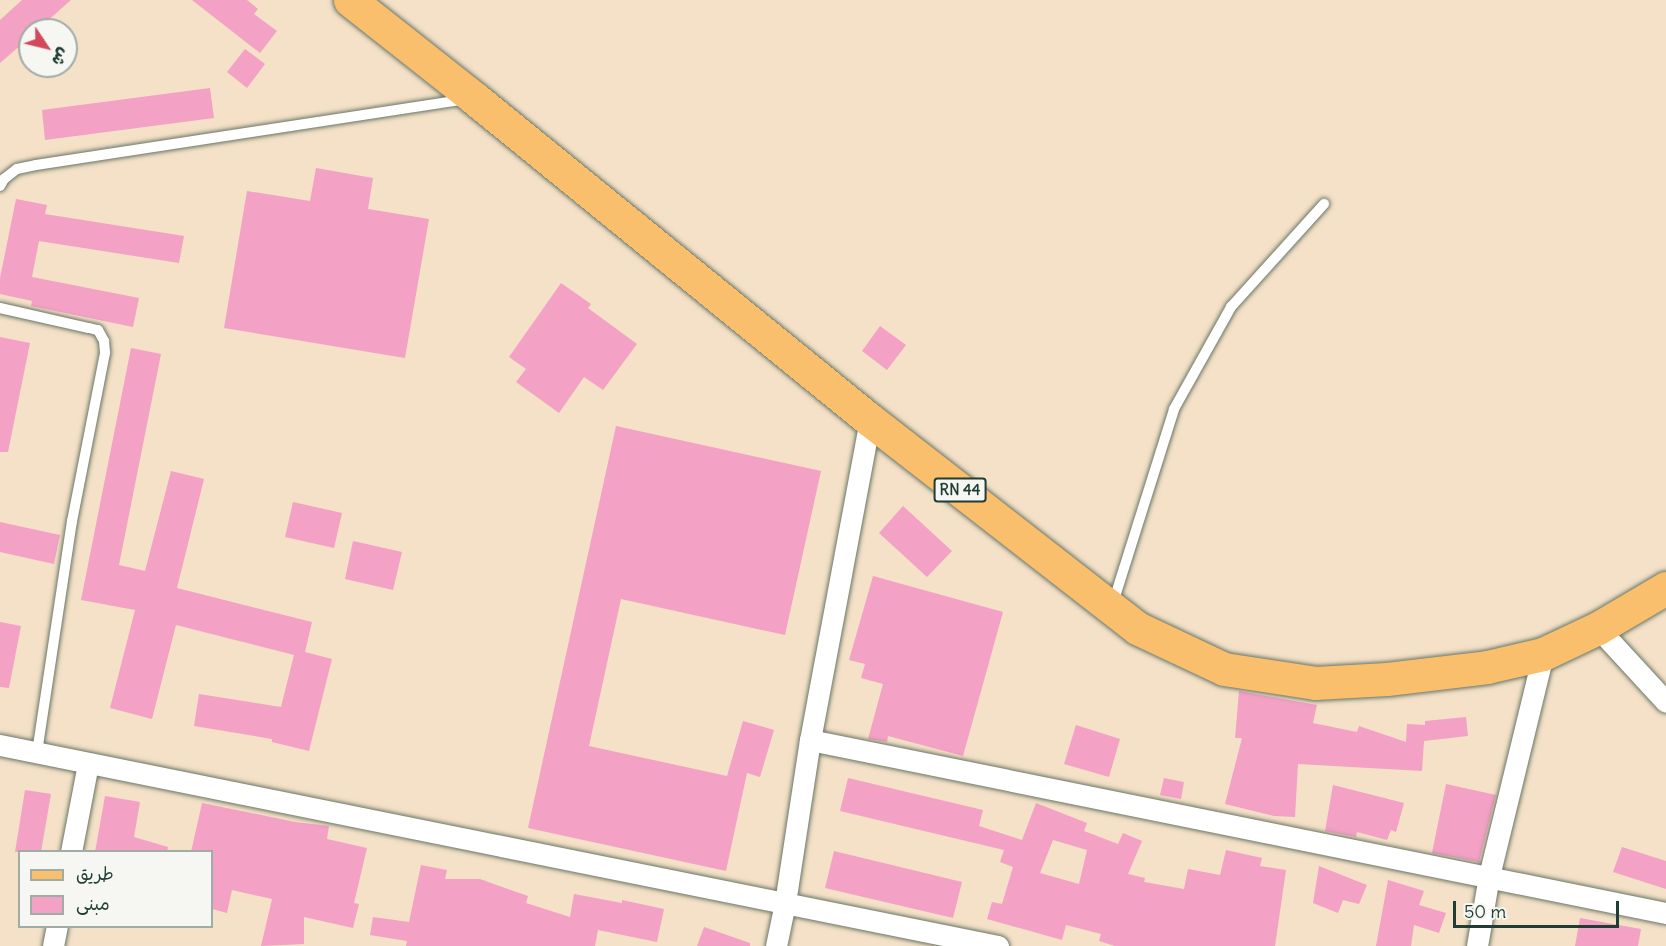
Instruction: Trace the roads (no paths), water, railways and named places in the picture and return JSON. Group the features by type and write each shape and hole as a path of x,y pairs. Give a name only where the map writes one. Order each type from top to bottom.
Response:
{"main road":[{"name":"RN 44","path":"350,0 870,420 1137,628 1224,669 1315,682 1387,679 1487,667 1543,654 1598,628 1666,588"}],"street":[{"path":"776,946 786,903 810,740 870,420"},
{"path":"1598,628 1666,702"},
{"path":"1477,946 1489,876 1543,654"},
{"path":"810,740 1489,876 1666,914"},
{"path":"0,745 998,946"},
{"path":"71,850 88,764"},
{"path":"53,946 57,928"}],"lane":[{"path":"0,186 4,179 17,169 36,165 474,98"},
{"path":"1112,608 1174,409 1231,307 1324,204"},
{"path":"0,308 98,330 104,340 105,352 72,521 37,753"}]}
